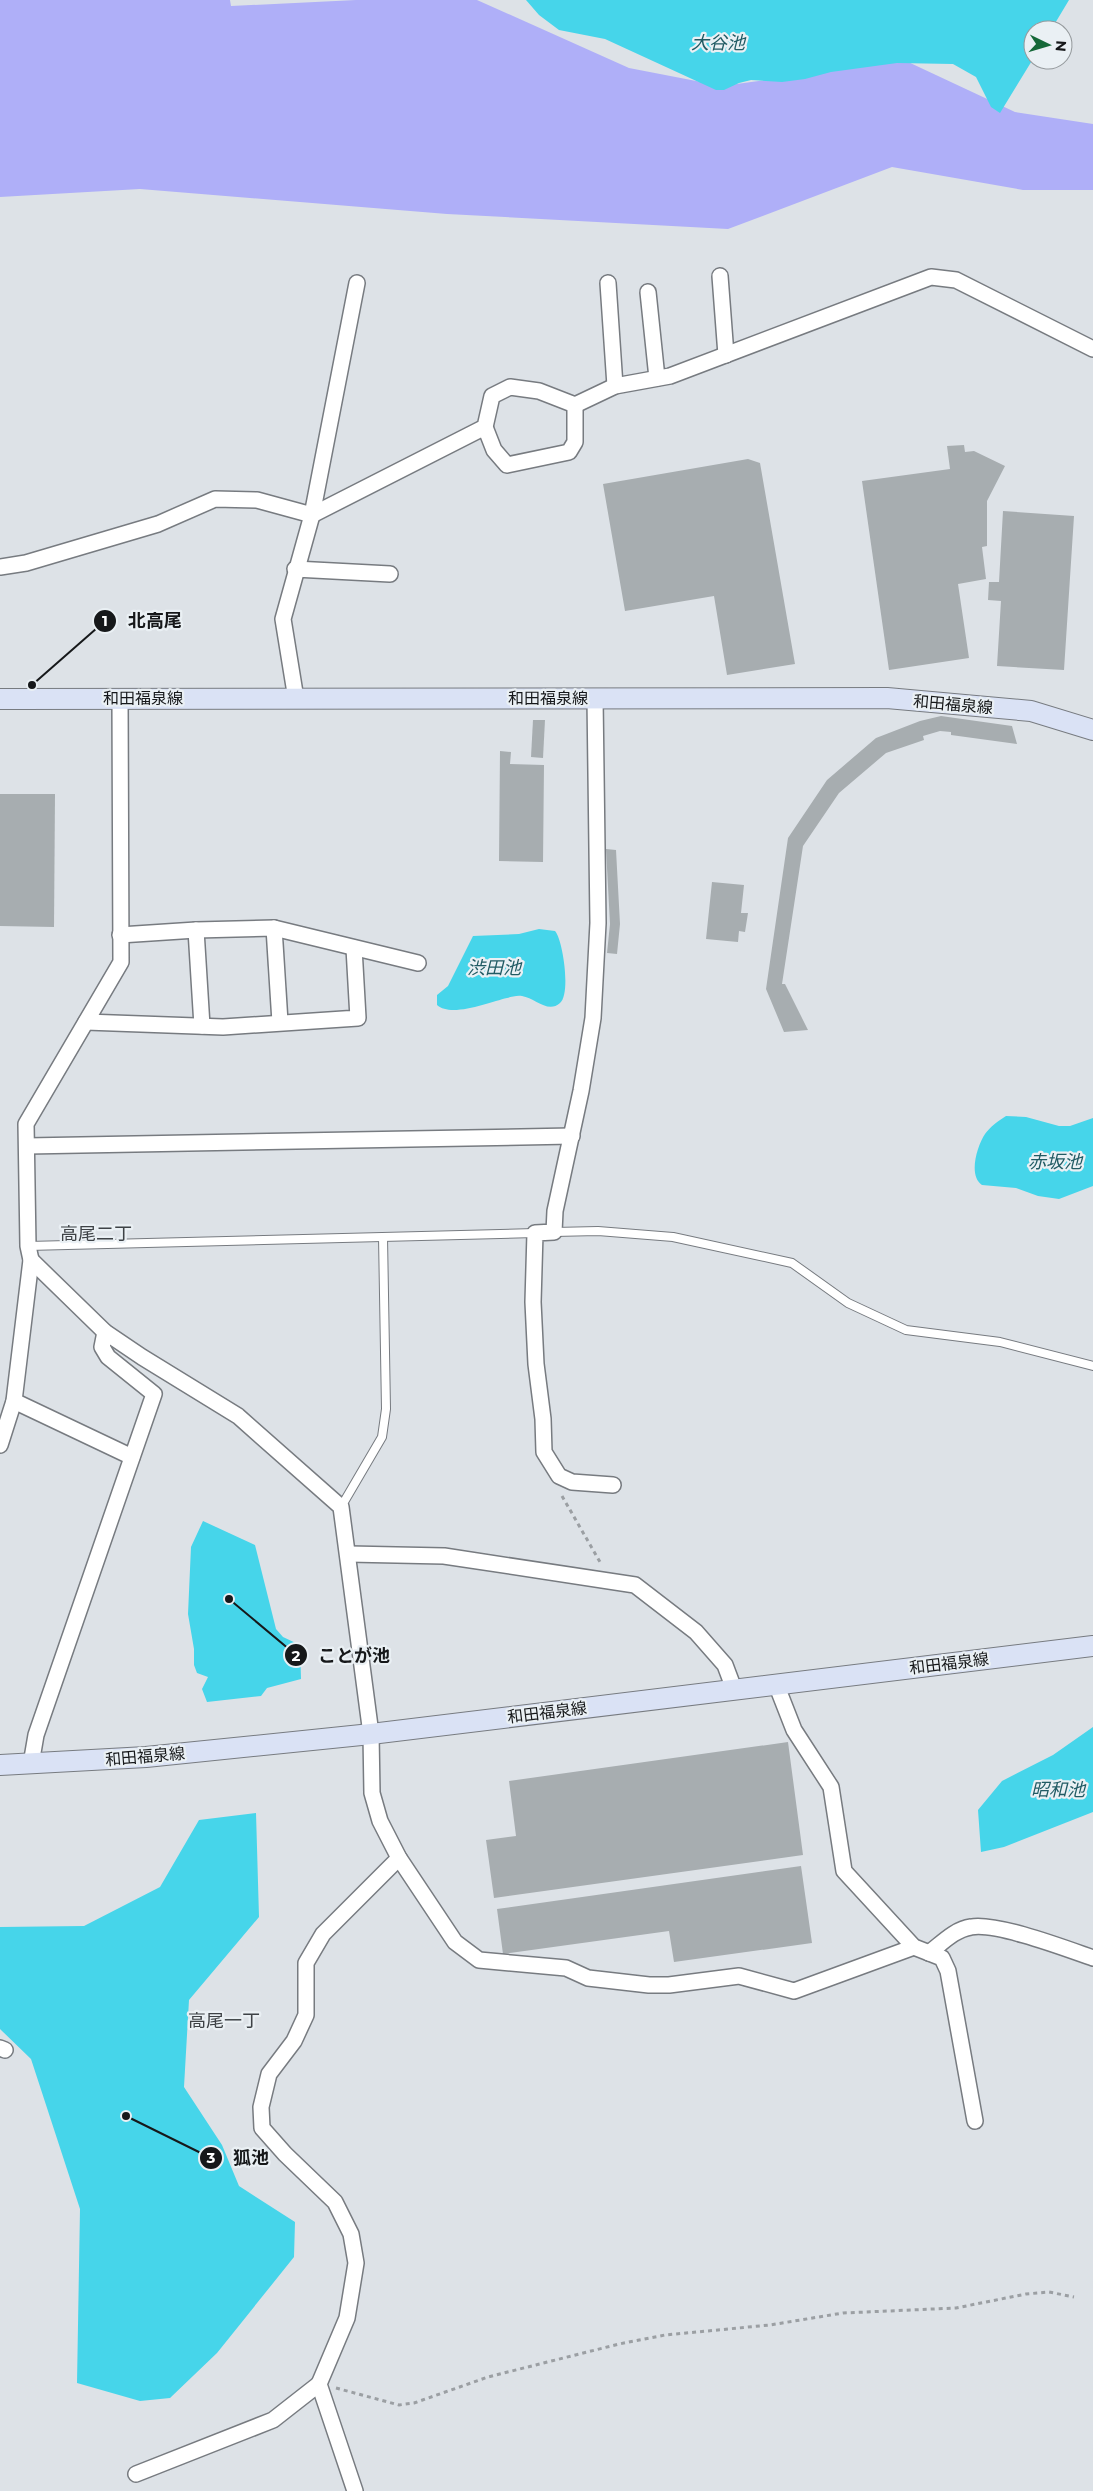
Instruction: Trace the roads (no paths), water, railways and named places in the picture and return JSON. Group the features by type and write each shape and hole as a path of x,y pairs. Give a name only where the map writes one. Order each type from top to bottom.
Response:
{"main road":[{"name":"和田福泉線","path":"0,699 120,697 296,699 887,698 1031,711 1093,730"},
{"name":"和田福泉線","path":"0,1765 146,1757 371,1734 1093,1646"}],"street":[{"path":"720,276 726,355"},
{"path":"575,405 575,442 569,452 507,465 494,450 484,427 492,396 510,387 539,391 575,405 616,386 670,376 931,277 956,280 1093,349"},
{"path":"296,699 283,619 295,569 312,515 357,283"},
{"path":"608,283 616,386"},
{"path":"648,292 656,378"},
{"path":"0,567 26,563 158,524 215,499 257,500 312,515 484,427"},
{"path":"295,569 390,574"},
{"path":"0,1445 14,1401 30,1253 26,1124 121,962 120,697"},
{"path":"595,698 598,924 593,1018 572,1136 555,1211 554,1232 535,1233 534,1302 536,1364 543,1419 544,1452 559,1476 572,1482 612,1485"},
{"path":"120,935 196,930 274,928 418,963"},
{"path":"274,928 280,1022"},
{"path":"196,930 202,1026"},
{"path":"86,1022 223,1027 358,1018 354,948"},
{"path":"27,1146 572,1136"},
{"path":"30,1253 105,1332 238,1416 341,1507 349,1554 371,1734 372,1793 380,1821 399,1858 455,1942 479,1960 566,1968 588,1978 649,1985 739,1976 794,1991 914,1947"},
{"path":"32,1764 36,1735 154,1394 108,1357 102,1347 105,1332"},
{"path":"14,1401 132,1458"},
{"path":"349,1554 444,1556 635,1585 696,1632 725,1665 734,1689"},
{"path":"776,1684 794,1730 830,1787 844,1871 914,1947 942,1958 948,1971 975,2121"},
{"path":"136,2474 272,2420 319,2384 347,2318 356,2263 351,2234 335,2202 285,2154 262,2128 262,2107 269,2074 294,2041 306,2015 306,1963 323,1934 399,1858"},
{"path":"929,1953 956,1932 970,1926 985,1926 1050,1943 1093,1958"},
{"path":"319,2384 355,2491"}],"lane":[{"path":"554,1232 598,1231 673,1237 792,1263 848,1303 906,1330 1000,1342 1093,1366"},
{"path":"30,1253 383,1237 535,1233"},
{"path":"341,1507 382,1437 384,1428 386,1409 383,1237"}],"water":[{"name":"大谷池","path":"526,0 1069,0 1057,20 1023,20 1023,70 1026,70 1000,113 991,107 976,77 953,64 897,63 831,72 805,79 782,82 751,80 724,90 716,90 605,39 559,30 539,15"},
{"name":"渋田池","path":"539,929 555,931 561,945 565,967 565,989 560,1003 551,1007 527,997 518,996 461,1010 443,1009 437,1005 437,995 448,986 473,936 519,934"},
{"name":"赤坂池","path":"1006,1116 1026,1117 1059,1126 1070,1126 1093,1118 1093,1186 1059,1199 1038,1196 1016,1188 982,1185 975,1175 975,1161 979,1146 987,1131"},
{"path":"203,1521 255,1545 276,1629 283,1637 300,1645 301,1679 267,1688 261,1696 207,1702 202,1689 208,1677 197,1673 194,1665 194,1649 188,1614 191,1547"},
{"name":"昭和池","path":"1093,1727 1093,1812 1004,1847 981,1852 978,1810 1002,1781 1053,1755"},
{"path":"256,1813 259,1917 189,2000 184,2087 222,2145 239,2186 295,2222 294,2257 217,2353 170,2398 140,2401 77,2383 80,2209 31,2059 0,2029 0,1927 84,1926 160,1887 199,1820"}],"place":[{"name":"北高尾","path":"32,685"},
{"name":"ことが池","path":"229,1599"},
{"name":"狐池","path":"126,2116"}],"district":[{"name":"高尾二丁","path":"96,1234"},
{"name":"高尾一丁","path":"224,2021"}]}
